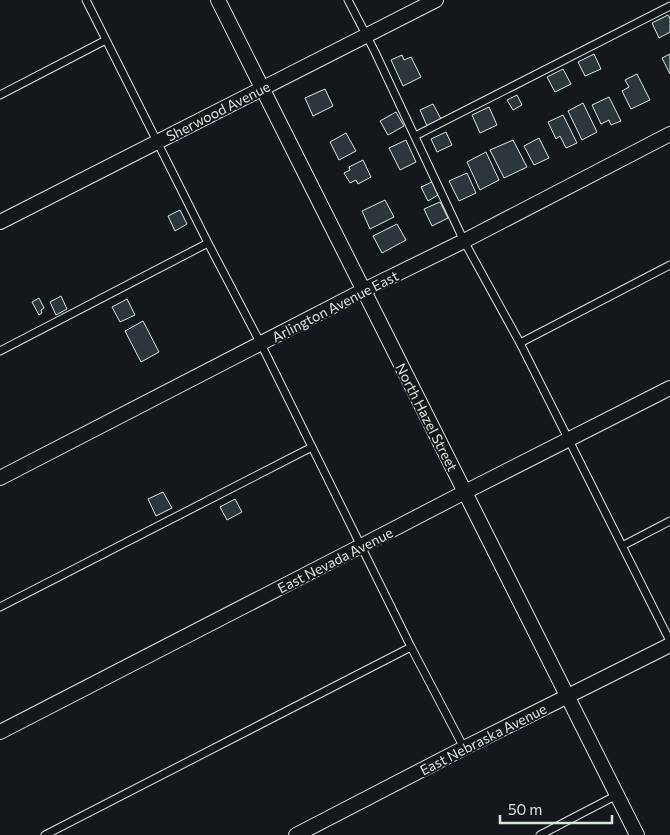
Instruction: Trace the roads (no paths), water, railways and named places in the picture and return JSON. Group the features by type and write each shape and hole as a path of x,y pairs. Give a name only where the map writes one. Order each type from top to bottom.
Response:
{"street":[{"name":"North Hazel Street","path":"218,0 637,835"},
{"name":"Sherwood Avenue","path":"0,222 436,0"},
{"name":"Arlington Avenue East","path":"0,478 670,134"},
{"name":"East Nevada Avenue","path":"0,732 670,388"},
{"name":"East Nebraska Avenue","path":"296,835 670,645"}],"lane":[{"path":"86,0 261,344 411,647 464,748"},
{"path":"348,0 464,241 520,343 670,641"},
{"path":"415,136 670,6"},
{"path":"0,95 106,40"},
{"path":"0,351 208,243"},
{"path":"520,343 670,265"},
{"path":"0,607 312,447"},
{"path":"622,546 670,521"},
{"path":"45,835 411,647"},
{"path":"540,835 617,795"}]}
